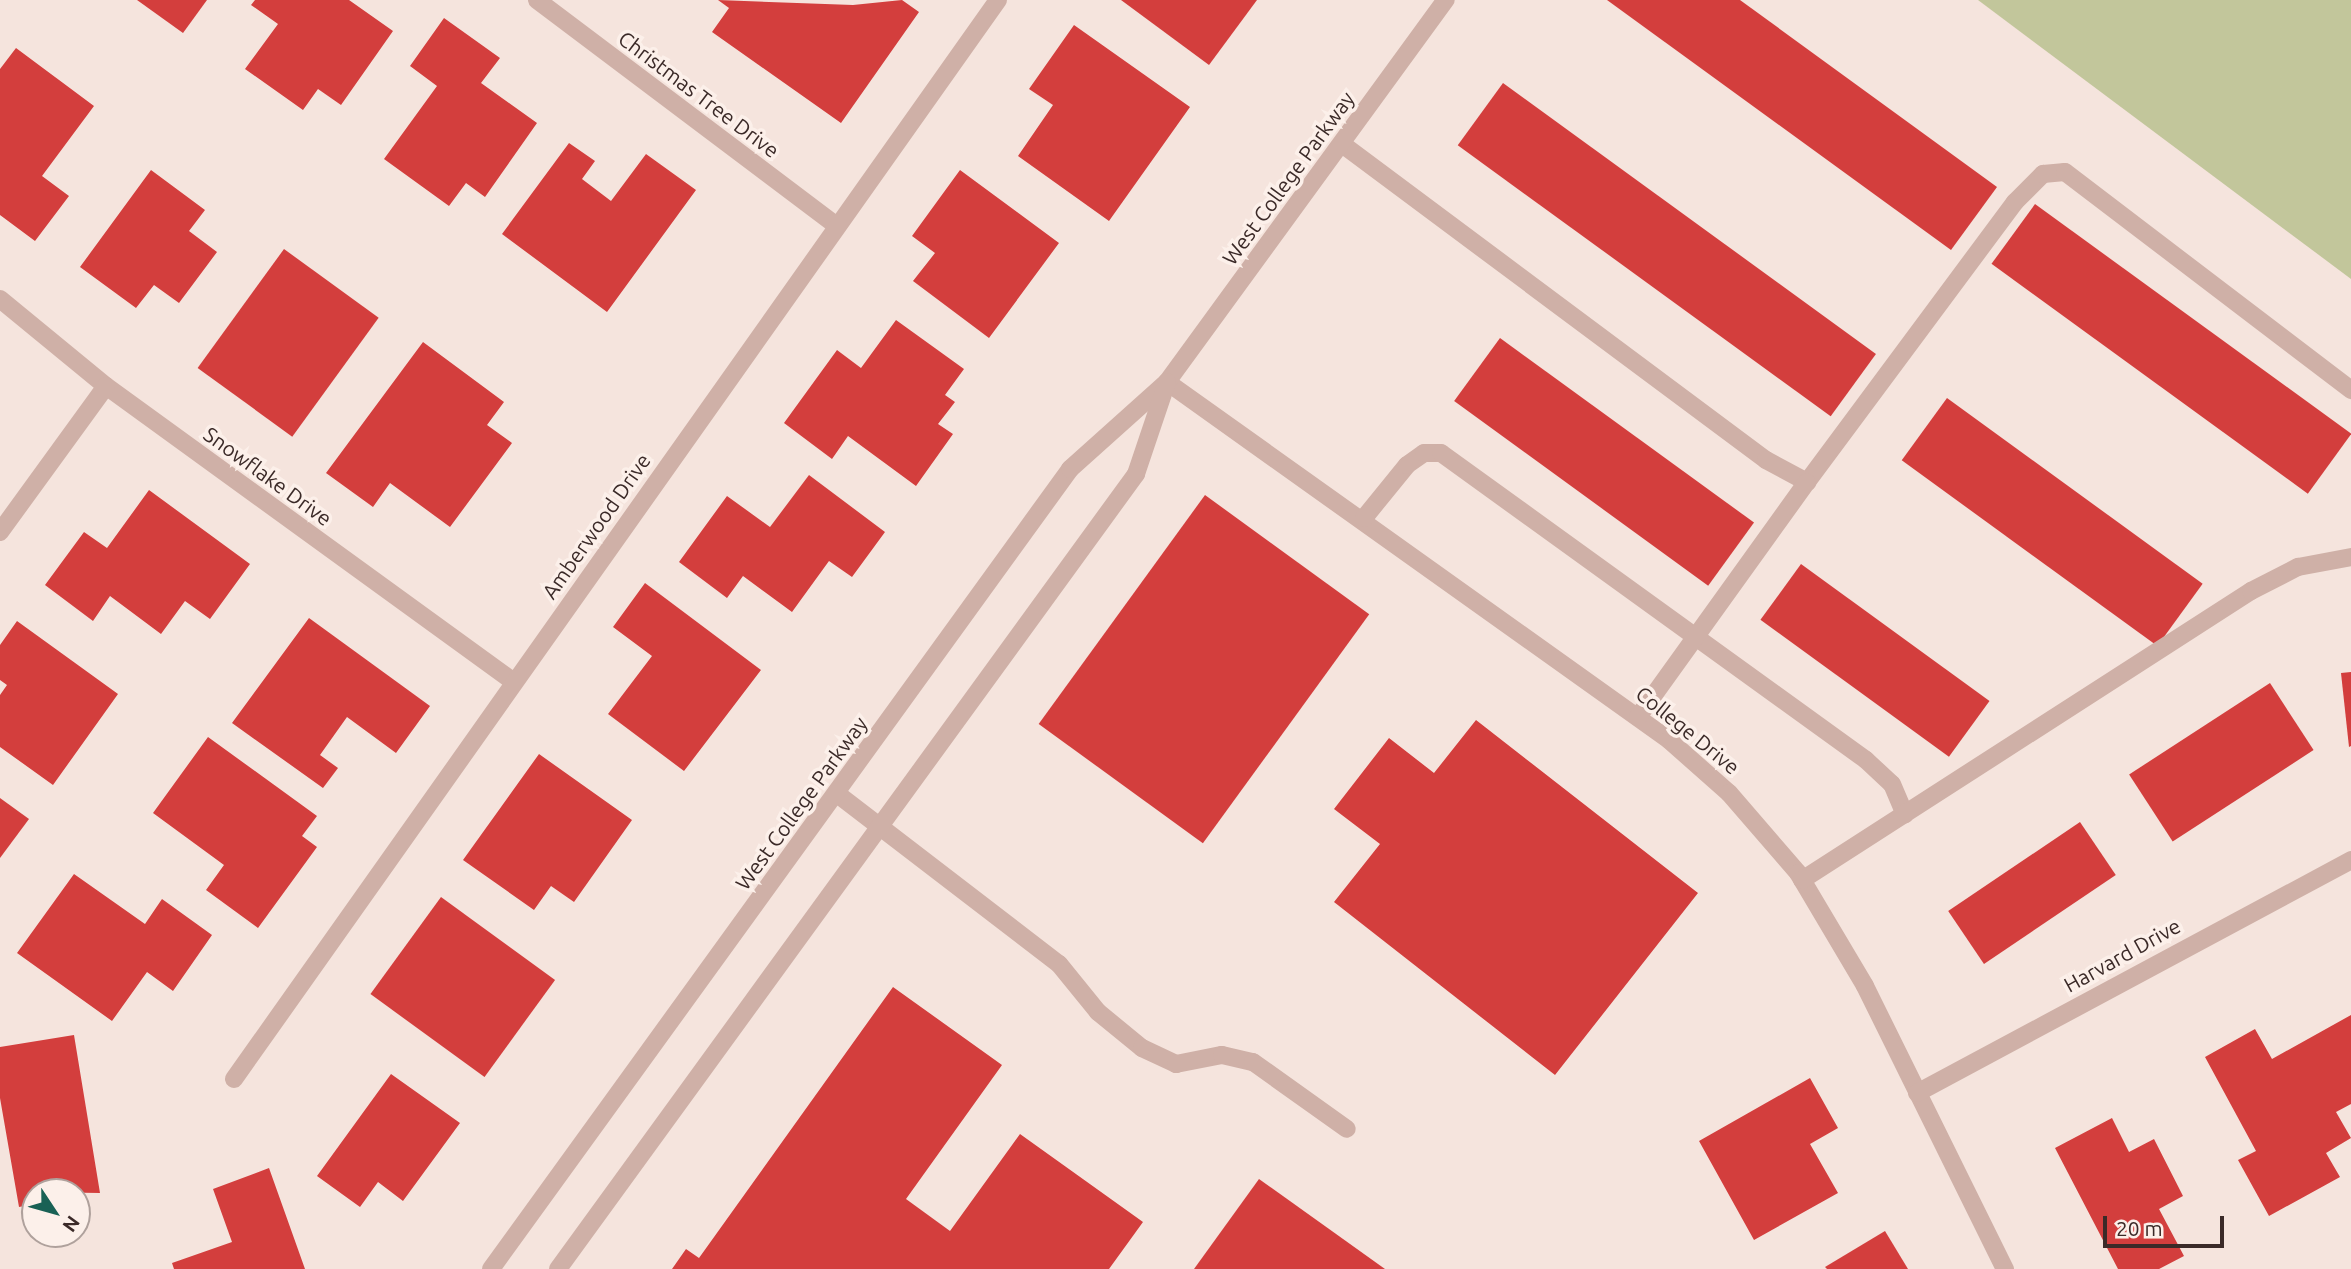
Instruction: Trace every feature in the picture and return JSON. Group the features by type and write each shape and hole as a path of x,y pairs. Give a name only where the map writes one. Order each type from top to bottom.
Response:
{"street":[{"name":"Christmas Tree Drive","path":"537,0 834,224"},
{"name":"Amberwood Drive","path":"234,1079 834,224 998,0"},
{"name":"West College Parkway","path":"491,1269 1070,468 1167,382 1446,0"},
{"path":"1342,144 1766,460 1807,482"},
{"path":"1638,717 1807,482 2015,202 2043,174 2065,172 2351,390"},
{"name":"Snowflake Drive","path":"0,299 106,386 514,682"},
{"name":"West College Parkway","path":"558,1269 1136,474 1167,382"},
{"name":"College Drive","path":"1167,382 1364,519 1638,717 1729,793 1802,880 1865,986 2006,1269"},
{"path":"0,532 106,386"},
{"path":"1364,519 1407,465 1424,453 1441,453 1698,634 1866,760 1892,784 1905,814"},
{"path":"1802,880 2252,591 2298,567 2351,557"},
{"path":"836,793 1059,964 1098,1012 1142,1048 1176,1065 1222,1055 1253,1062 1347,1129"},
{"name":"Harvard Drive","path":"1917,1093 2351,860"}],"green space":[{"path":"1978,0 2351,0 2351,279"}],"building":[{"path":"137,0 207,0 183,33"},
{"path":"255,0 349,0 393,31 341,105 318,89 303,110 245,69 278,24 251,5"},
{"path":"718,0 853,5 902,0 919,12 841,123 712,32 729,8"},
{"path":"1121,0 1257,0 1209,65"},
{"path":"1607,0 1740,0 1997,187 1951,250"},
{"path":"444,18 500,58 481,83 537,123 485,197 466,183 449,206 384,159 437,86 410,66"},
{"path":"1074,25 1190,107 1109,221 1018,156 1053,105 1029,89"},
{"path":"16,48 94,106 42,176 69,196 35,241 0,215 0,69"},
{"path":"1503,83 1876,354 1831,416 1458,145"},
{"path":"569,143 595,161 582,179 611,201 646,154 696,190 607,312 502,234"},
{"path":"151,170 205,210 189,231 217,252 179,303 154,285 136,308 80,267"},
{"path":"960,170 1059,243 989,338 913,281 935,253 912,236"},
{"path":"2035,204 2351,434 2308,494 1992,264"},
{"path":"284,249 379,318 292,437 198,368"},
{"path":"896,320 964,369 945,395 955,402 938,424 953,434 916,486 848,436 832,459 784,423 837,350 861,368"},
{"path":"1500,338 1754,523 1708,586 1454,401"},
{"path":"423,342 504,402 487,425 512,443 450,527 390,483 373,507 326,473"},
{"path":"1947,398 2203,584 2157,646 1902,460"},
{"path":"809,475 885,532 852,577 829,561 792,612 743,576 727,598 679,562 727,496 770,527"},
{"path":"149,490 250,564 210,619 185,601 161,634 110,596 93,621 45,585 84,532 107,548"},
{"path":"1205,495 1369,614 1203,843 1039,724"},
{"path":"1801,564 1990,701 1949,757 1760,620"},
{"path":"645,583 761,670 684,771 608,714 652,656 613,627"},
{"path":"309,618 430,706 396,753 347,717 320,755 338,768 323,788 232,723"},
{"path":"17,621 118,694 53,785 0,747 0,695 7,685 0,680 0,645"},
{"path":"2351,672 2351,746 2349,747 2341,673"},
{"path":"2270,683 2314,750 2173,842 2129,774"},
{"path":"1476,720 1698,893 1555,1075 1334,902 1380,844 1334,809 1389,738 1434,773"},
{"path":"208,737 317,816 302,836 317,847 258,928 206,890 224,865 153,813"},
{"path":"539,754 632,820 574,902 551,886 534,910 463,860"},
{"path":"0,798 29,819 0,858"},
{"path":"2080,822 2116,875 1984,964 1948,911"},
{"path":"74,874 145,924 162,899 212,935 173,991 147,972 112,1021 17,953"},
{"path":"441,897 555,980 485,1077 370,994"},
{"path":"893,987 1002,1065 906,1199 950,1231 1020,1134 1143,1222 1109,1269 672,1269 686,1249 699,1258"},
{"path":"2351,1015 2351,1104 2336,1112 2351,1138 2326,1153 2340,1177 2269,1216 2238,1160 2256,1151 2205,1057 2255,1029 2272,1059"},
{"path":"74,1035 100,1193 91,1193 91,1178 21,1178 19,1207 0,1098 0,1047"},
{"path":"391,1074 460,1123 403,1201 378,1182 360,1207 317,1176"},
{"path":"1810,1078 1838,1128 1810,1144 1838,1193 1754,1240 1699,1141"},
{"path":"2112,1118 2129,1152 2154,1139 2183,1196 2159,1209 2184,1256 2159,1269 2118,1269 2055,1148"},
{"path":"269,1168 305,1269 174,1269 172,1263 232,1242 213,1189"},
{"path":"1259,1179 1385,1269 1194,1269"},
{"path":"1885,1231 1908,1269 1825,1267"}]}
